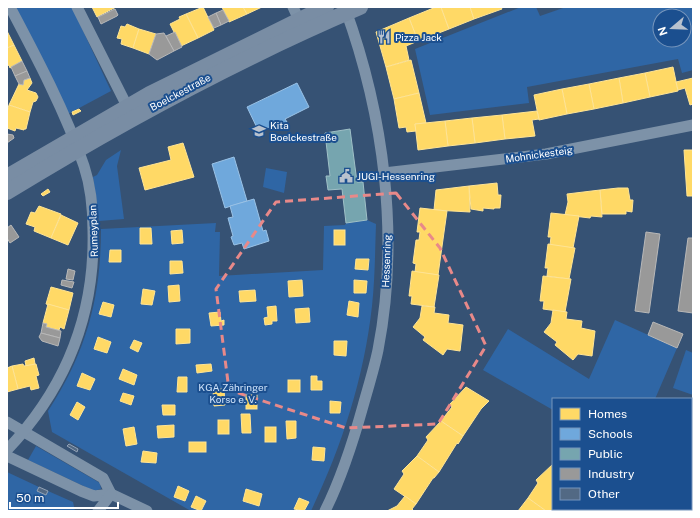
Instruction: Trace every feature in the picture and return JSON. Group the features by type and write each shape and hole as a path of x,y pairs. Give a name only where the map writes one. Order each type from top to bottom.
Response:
{"main road":[{"name":"Boelckestraße","path":"7,177 75,144 296,13 326,7"},
{"name":"Boelckestraße","path":"130,112 351,9"},
{"name":"Boelckestraße","path":"7,192 75,144"}],"street":[{"name":"Rumeyplan","path":"7,450 35,419 68,362 86,312 94,261 93,204 84,167 30,45 10,7"},
{"path":"77,7 130,112"},
{"name":"Hessenring","path":"325,511 349,455 378,350 384,301 388,242 384,173 372,98 351,9"},
{"name":"Mohnickesteig","path":"384,173 546,154 670,131 693,125"},
{"path":"7,422 103,478 111,494"},
{"path":"7,456 94,496 111,494 148,511"},
{"path":"98,511 111,494"}],"highlighted area":[{"path":"396,193 440,248 486,346 438,424 346,428 229,390 216,289 276,202"}],"green space":[{"path":"15,7 72,7 111,91 68,114"},
{"path":"521,7 536,7 540,16 566,7 693,7 693,70 682,73 678,59 527,87 529,103 430,115 415,49"},
{"path":"121,150 117,166 124,219 99,221 93,177 97,175 106,160"},
{"path":"266,168 287,172 284,193 263,187"},
{"name":"KGA Zähringer Korso e. V.","path":"367,220 376,224 373,296 363,359 342,437 311,511 191,511 52,432 48,411 72,368 89,324 98,278 101,229 216,223 215,232 220,232 219,276 323,270 324,226 345,225 346,223"},
{"path":"615,320 677,348 655,398 552,398 552,409 483,370 508,329 589,379"},
{"path":"686,350 693,353 693,395 673,388"},
{"path":"36,446 100,483 101,489 94,491 28,460"},
{"path":"7,472 39,487 37,491 46,495 48,491 73,502 75,511 7,511"}],"building: Homes":[{"path":"92,7 116,7 97,17"},
{"path":"203,7 214,30 198,38 186,14"},
{"path":"222,7 243,7 247,14 229,22"},
{"path":"243,7 262,7 247,14"},
{"path":"436,7 441,7 449,29 418,41 409,18"},
{"path":"441,7 470,7 474,19 449,29"},
{"path":"470,7 501,7 502,9 474,19"},
{"path":"186,14 198,38 181,46 170,24"},
{"path":"409,18 418,41 406,46 409,60 386,67 376,32"},
{"path":"127,24 139,29 133,48 121,44 122,39 117,38 121,26 125,27"},
{"path":"139,29 156,34 149,54 133,48"},
{"path":"7,31 14,45 7,48"},
{"path":"14,45 22,61 10,68 9,65 7,66 7,48"},
{"path":"411,60 419,93 394,99 386,67"},
{"path":"673,67 678,91 650,97 645,73"},
{"path":"645,73 650,97 623,103 619,78"},
{"path":"30,78 32,83 27,90 36,93 38,97 36,101 33,102 30,112 9,105 19,84 23,85 24,80"},
{"path":"619,78 623,103 594,109 589,84"},
{"path":"693,78 693,104 690,105 685,88 678,90 676,82"},
{"path":"589,84 594,109 567,114 562,89"},
{"path":"562,89 567,114 539,120 534,95"},
{"path":"419,93 426,123 415,124 416,131 407,132 406,127 399,128 394,99"},
{"path":"9,105 30,112 26,129 16,128 15,131 7,128 7,112"},
{"path":"79,109 81,111 73,115 72,112"},
{"path":"537,111 539,119 532,120 535,136 505,139 502,115"},
{"path":"502,115 505,139 475,143 472,118"},
{"path":"472,118 475,143 448,146 445,121"},
{"path":"445,121 448,146 418,150 415,124"},
{"path":"183,143 194,177 145,190 139,168 171,160 168,147"},
{"path":"684,150 693,150 693,196 687,196"},
{"path":"497,183 498,195 501,195 500,208 483,208 483,211 471,209 469,186"},
{"path":"469,186 470,212 434,210 436,190"},
{"path":"628,188 630,200 633,200 632,212 626,211 626,214 602,214 600,190"},
{"path":"48,189 50,192 43,196 41,194"},
{"path":"600,190 602,217 591,216 590,218 565,215 568,202 567,194"},
{"path":"39,206 61,214 51,238 34,231 35,227 26,224 31,212 35,213"},
{"path":"420,208 447,211 438,275 415,272 416,264 413,263 416,240 419,240 420,232 417,232"},
{"path":"551,213 579,216 573,248 550,245 551,237 548,237"},
{"path":"61,215 78,223 68,245 51,238"},
{"path":"140,228 151,228 152,244 140,244"},
{"path":"182,230 183,243 172,244 171,231"},
{"path":"334,230 345,230 345,245 334,245"},
{"path":"548,244 575,248 569,279 547,276 548,268 545,268"},
{"path":"110,250 121,250 121,262 109,262"},
{"path":"356,259 369,259 368,270 355,269"},
{"path":"170,261 182,261 183,273 170,274"},
{"path":"412,271 439,275 434,307 411,304 412,296 409,296"},
{"path":"543,276 571,279 565,312 543,309 544,301 540,301"},
{"path":"302,280 303,296 289,297 288,281"},
{"path":"354,280 367,281 366,293 354,293"},
{"path":"179,285 180,301 169,302 168,286"},
{"path":"51,287 73,293 69,310 46,304"},
{"path":"143,289 155,291 152,305 141,304"},
{"path":"255,290 256,301 240,302 239,291"},
{"path":"349,301 359,303 358,317 347,315"},
{"path":"103,302 114,305 111,317 99,314"},
{"path":"48,304 69,310 64,329 60,327 59,330 46,327 47,324 43,323"},
{"path":"276,306 277,321 272,321 272,324 265,325 264,318 268,317 267,307"},
{"path":"422,306 435,307 434,313 449,315 448,323 463,325 460,351 447,349 443,355 423,340 425,337 413,327 420,318"},
{"path":"309,308 310,322 296,323 295,309"},
{"path":"553,310 567,312 566,319 582,321 581,328 595,331 592,356 578,354 573,360 555,345 557,342 544,332 551,323"},
{"path":"220,312 221,321 224,320 224,325 211,326 209,313"},
{"path":"176,329 190,329 190,343 176,344"},
{"path":"98,337 111,342 107,353 94,349"},
{"path":"134,340 142,343 138,352 130,348"},
{"path":"334,341 347,341 346,356 334,355"},
{"path":"34,358 35,364 26,366 25,361"},
{"path":"23,364 24,366 36,364 39,375 36,376 39,388 31,390 30,386 18,389 12,366"},
{"path":"211,364 212,371 197,373 196,365"},
{"path":"12,366 18,389 7,392 7,368"},
{"path":"123,369 137,375 134,385 119,379"},
{"path":"82,373 95,379 90,390 77,386"},
{"path":"311,376 317,376 317,381 322,381 322,390 311,390"},
{"path":"178,377 187,377 187,392 177,392"},
{"path":"288,380 300,380 300,392 288,392"},
{"path":"466,387 489,401 481,409 463,436 441,421 452,407 450,404"},
{"path":"213,389 224,389 225,405 214,406"},
{"path":"123,393 134,396 131,405 120,401"},
{"path":"246,395 257,395 257,409 246,409"},
{"path":"330,401 341,402 340,413 330,413"},
{"path":"77,402 85,407 78,420 70,415"},
{"path":"162,405 175,405 175,415 163,415"},
{"path":"241,414 250,414 251,433 242,433"},
{"path":"218,420 229,420 229,434 218,434"},
{"path":"286,421 296,421 296,438 287,439"},
{"path":"441,421 463,436 439,472 417,456 428,440 426,437"},
{"path":"174,425 174,437 158,438 157,426"},
{"path":"134,427 137,444 126,446 123,429"},
{"path":"265,427 276,427 276,442 265,442"},
{"path":"189,442 206,442 206,452 189,452"},
{"path":"313,447 325,448 324,461 312,460"},
{"path":"143,451 157,453 156,463 141,462"},
{"path":"417,456 439,472 433,478 416,504 394,489 404,474 402,471"},
{"path":"552,465 552,511 546,511 528,498 538,483 536,480"},
{"path":"178,486 189,491 185,501 174,497"},
{"path":"246,489 262,494 259,506 243,501"},
{"path":"196,496 206,501 201,511 191,507"},
{"path":"405,496 416,504 412,509 414,511 387,511 397,506"},
{"path":"299,498 309,502 304,511 294,509"},
{"path":"528,498 546,511 518,511"}],"building: Schools":[{"path":"297,83 309,107 285,119 287,122 275,128 273,125 259,132 247,107"},
{"path":"234,157 247,201 225,208 212,164"},
{"path":"254,199 263,231 266,230 269,241 244,249 242,243 234,245 231,237 233,236 228,218 233,217 230,206"}],"building: Public":[{"path":"350,129 357,182 363,182 367,220 346,223 342,189 328,190 326,176 330,176 325,133"}],"building: Industry":[{"path":"115,9 118,15 101,24 98,17"},
{"path":"223,10 229,21 221,25 216,13"},
{"path":"216,13 221,25 214,28 208,17"},
{"path":"175,32 182,47 174,51 166,36"},
{"path":"164,33 174,51 157,60 149,54 156,34"},
{"path":"22,61 27,71 15,76 11,67"},
{"path":"27,71 30,78 24,80 23,85 19,84 15,76"},
{"path":"7,134 13,135 14,138 7,143"},
{"path":"11,225 19,237 10,243 7,238 7,228"},
{"path":"646,232 660,234 649,313 635,311"},
{"path":"688,238 693,238 693,313 678,311"},
{"path":"68,269 75,271 73,280 66,279"},
{"path":"62,280 74,282 72,288 61,285"},
{"path":"653,322 683,334 677,348 648,335"},
{"path":"43,323 47,324 46,327 61,331 60,338 41,333"},
{"path":"41,333 60,338 58,346 42,341 39,337"}],"building: Other":[{"path":"69,444 78,449 77,452 67,446"},
{"path":"39,487 48,491 46,495 37,491"}],"place":[{"name":"Pizza Jack","path":"384,37"},
{"name":"Kita Boelckestraße","path":"259,131"},
{"name":"JUGI-Hessenring","path":"346,176"}]}
